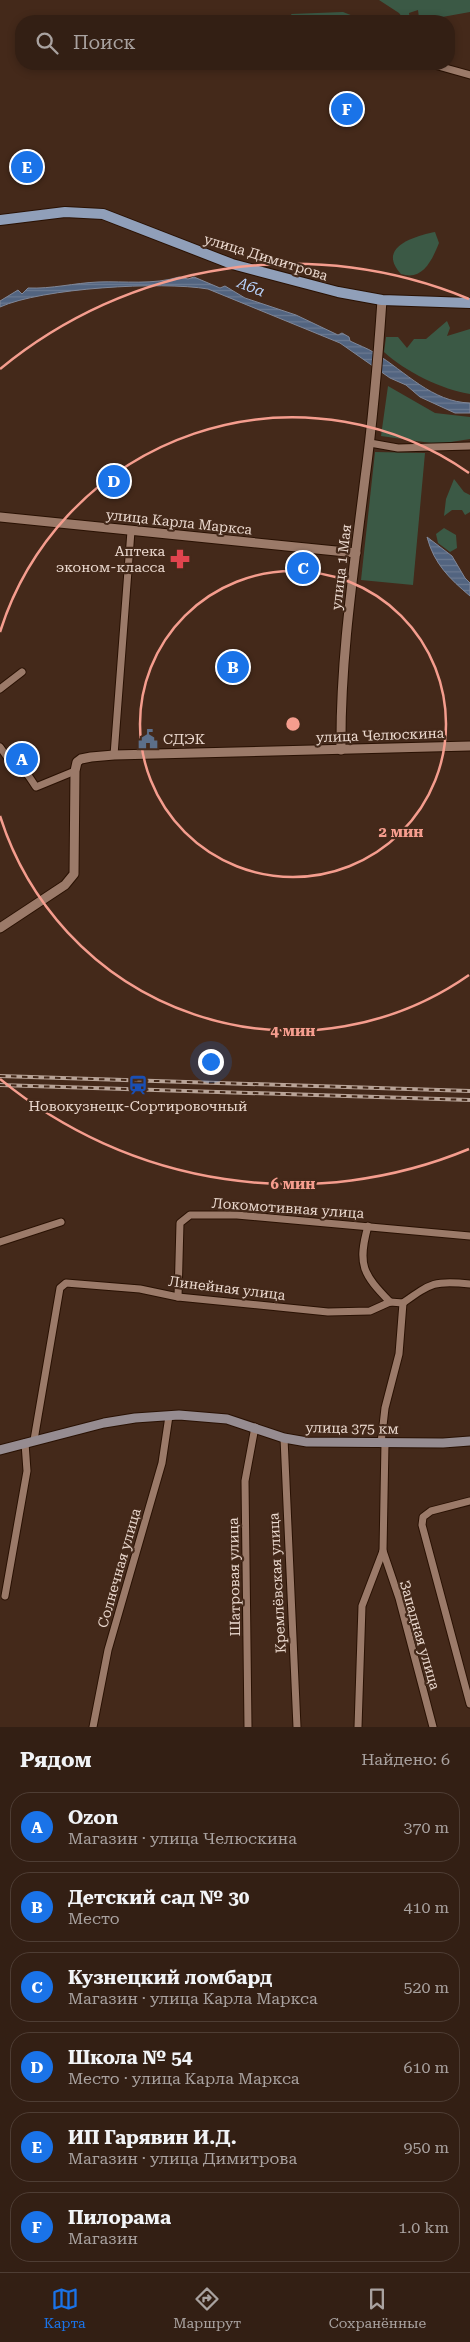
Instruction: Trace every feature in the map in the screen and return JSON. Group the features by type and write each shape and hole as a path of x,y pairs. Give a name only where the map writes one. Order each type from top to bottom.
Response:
{"main road":[{"name":"улица Димитрова","path":"0,220 58,212 104,214 232,264 338,292 382,300 470,304"},
{"name":"улица 375 км","path":"0,1450 29,1441 112,1422 168,1416 211,1417 255,1427 284,1438 307,1442 470,1441"}],"street":[{"path":"452,70 470,75"},
{"name":"улица 1 Мая","path":"341,750 340,705 376,388 382,300"},
{"path":"370,443 398,448 470,446"},
{"name":"улица Карла Маркса","path":"0,517 356,553"},
{"path":"114,755 131,531"},
{"path":"0,689 22,672"},
{"name":"улица Челюскина","path":"75,771 77,762 81,759 114,755 470,746"},
{"path":"0,748 12,764 23,769 36,787 75,771 74,874 65,885 0,928"},
{"name":"Локомотивная улица","path":"178,1297 180,1223 190,1215 237,1215 368,1226 392,1231 470,1236"},
{"path":"0,1242 61,1222"},
{"path":"368,1226 364,1240 365,1272 370,1281 390,1302"},
{"path":"358,1727 362,1606 383,1551 383,1443 385,1408 399,1354 404,1303 428,1286 444,1281 470,1284"},
{"name":"Линейная улица","path":"29,1441 61,1286 66,1283 140,1289 178,1297 328,1312 370,1311 390,1302 404,1303"},
{"name":"Солнечная улица","path":"93,1727 108,1650 162,1463 168,1416"},
{"name":"Шатровая улица","path":"248,1727 245,1481 255,1427"},
{"name":"Кремлёвская улица","path":"284,1438 297,1727"},
{"path":"5,1596 27,1471 29,1441"},
{"path":"470,1501 431,1512 423,1517 422,1526 470,1704"},
{"name":"Западная улица","path":"383,1551 399,1598 433,1727"}],"green space":[{"path":"379,0 470,0 470,12 453,15 419,15 418,10 409,13 409,15 400,15"},
{"path":"343,12 351,15 292,15"},
{"path":"435,232 439,243 426,268 415,274 401,274 394,265 393,257 395,250 409,240"},
{"path":"447,321 450,328 447,336 470,329 470,394 459,392 424,379 402,366 384,352 386,337 398,337 407,348 414,339 426,339"},
{"path":"388,386 435,413 470,417 470,439 438,444 381,436"},
{"path":"375,452 425,453 413,585 361,580"},
{"path":"454,479 464,492 470,495 470,512 465,515 462,510 452,510 444,516 446,499"},
{"path":"444,528 456,535 457,548 450,552 438,543 436,534"}],"water":[{"path":"179,277 188,279 194,277 220,288 225,286 245,298 296,315 338,335 342,333 349,337 350,341 375,353 431,392 456,401 470,403 470,413 455,413 420,397 406,385 390,378 340,343 208,289 162,286 102,288 44,295 19,300 0,307 0,301 18,290 22,294 28,288 46,288 98,282 149,282"},
{"path":"427,537 452,556 470,583 470,596 438,563"}],"railway":[{"path":"0,1076 470,1091"},
{"path":"0,1085 470,1100"}],"place":[{"name":"Пилорама","path":"347,109"},
{"name":"ИП Гарявин И.Д.","path":"27,167"},
{"name":"Школа № 54","path":"114,481"},
{"name":"Аптека эконом-класса","path":"180,559"},
{"name":"Кузнецкий ломбард","path":"303,568"},
{"name":"Детский сад № 30","path":"233,667"},
{"name":"СДЭК","path":"148,739"},
{"name":"Ozon","path":"22,759"},
{"name":"Новокузнецк-Сортировочный","path":"138,1085"}],"water label":[{"name":"Аба","path":"251,287"}]}
